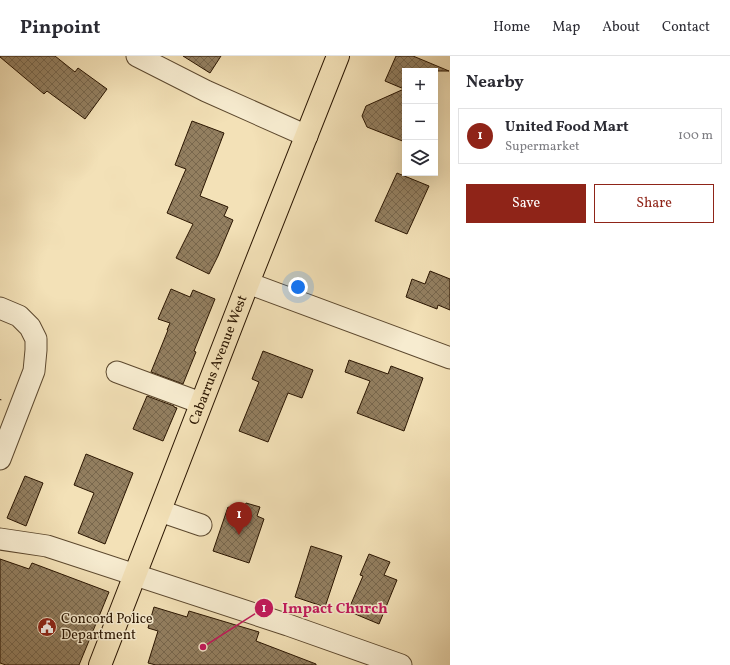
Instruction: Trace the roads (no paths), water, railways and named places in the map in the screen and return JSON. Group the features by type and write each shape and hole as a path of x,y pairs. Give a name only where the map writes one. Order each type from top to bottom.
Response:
{"main road":[{"name":"Cabarrus Avenue West","path":"100,665 201,403 338,56"}],"street":[{"path":"137,56 206,91 307,136"},
{"path":"248,283 450,358"},
{"path":"0,308 19,316 30,327 36,339 36,350 34,371 0,459"},
{"path":"117,372 201,403"},
{"path":"160,511 202,525"},
{"path":"0,539 47,546 288,625 401,665"}],"place":[{"name":"United Food Mart","path":"239,535"},
{"name":"Concord Police Department","path":"47,627"},
{"name":"Impact Church","path":"203,647"}]}
